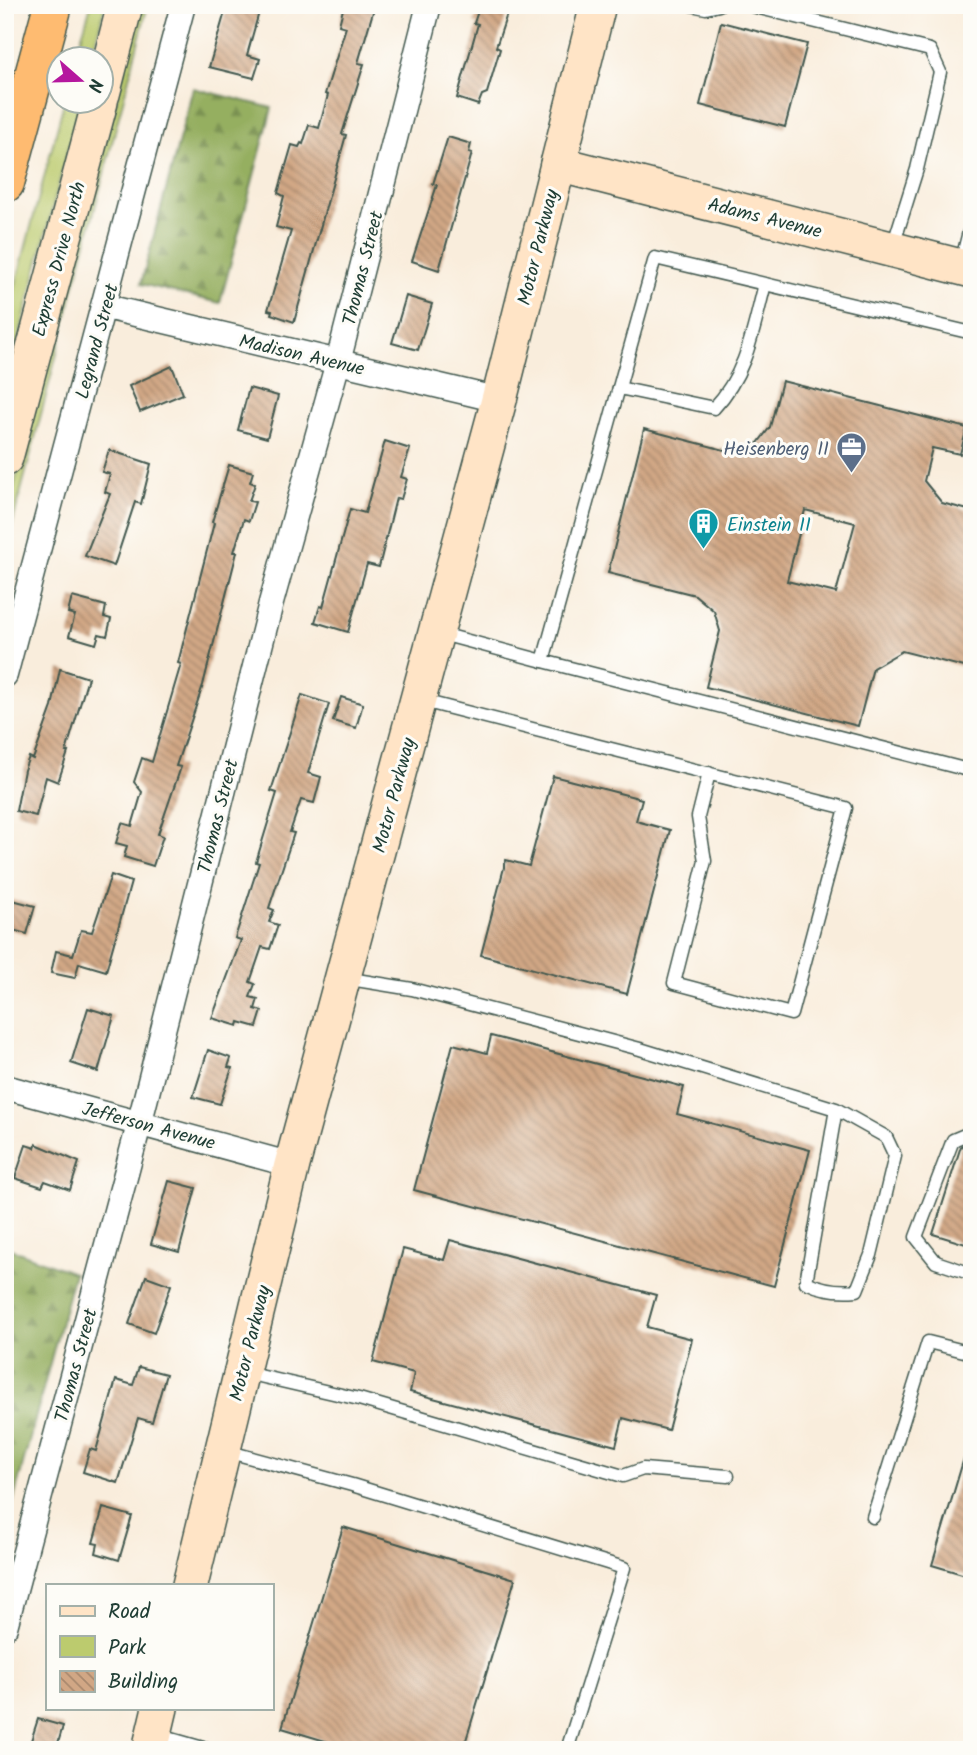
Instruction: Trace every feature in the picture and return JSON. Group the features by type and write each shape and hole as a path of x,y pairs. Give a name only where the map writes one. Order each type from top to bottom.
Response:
{"highway":[{"path":"5,183 53,5"}],"main road":[{"path":"114,46 125,5"},
{"name":"Motor Parkway","path":"190,1584 292,1165 499,400 598,5"},
{"name":"Express Drive North","path":"5,458 96,116"},
{"name":"Adams Avenue","path":"558,164 966,268"}],"street":[{"name":"Legrand Street","path":"5,675 106,307 183,5"},
{"name":"Thomas Street","path":"5,1627 140,1121 271,603 338,362 429,5"},
{"name":"Madison Avenue","path":"106,307 499,400"},
{"name":"Jefferson Avenue","path":"5,1087 140,1121 292,1165"}],"lane":[{"path":"691,5 706,8 719,5"},
{"path":"748,5 930,50 940,72 917,169 892,250"},
{"path":"966,268 972,220"},
{"path":"543,661 655,258 972,333"},
{"path":"619,388 714,408 732,390 745,365 765,284"},
{"path":"436,633 972,771"},
{"path":"418,700 709,773 846,808 791,1014 674,983 705,860 698,817 709,773"},
{"path":"343,977 412,989 640,1049 836,1109 886,1137 895,1156 871,1255 857,1290 821,1289 806,1282 836,1109"},
{"path":"972,1132 953,1140 916,1237 936,1262 972,1274"},
{"path":"873,1517 928,1342 972,1353"},
{"path":"242,1372 359,1399 623,1476 643,1469 728,1476"},
{"path":"223,1450 340,1481 624,1568 567,1750"},
{"path":"155,1731 211,1750"}],"green space":[{"path":"91,5 105,5 94,46 79,46"},
{"path":"142,5 148,5 5,552 5,520 112,116 116,116 116,103"},
{"path":"193,88 272,108 220,303 141,284"},
{"path":"60,116 76,116 5,391 5,325"},
{"path":"5,1247 74,1273 5,1532"}],"building":[{"path":"227,5 261,5 247,55 260,59 254,78 209,67"},
{"path":"344,5 375,5 358,63 364,64 342,134 346,135 294,322 271,314 272,311 268,310 291,231 276,227 284,196 278,193 292,145 299,147 303,144 309,125 319,128 328,95 325,94 346,27 339,25"},
{"path":"480,5 510,5 496,47 500,49 487,93 482,95 478,105 457,98 478,24 474,23"},
{"path":"721,22 807,44 785,127 700,105"},
{"path":"448,137 471,144 469,152 472,153 439,270 412,261 437,185 433,184"},
{"path":"406,296 432,304 418,350 392,343"},
{"path":"172,366 183,394 140,412 129,386"},
{"name":"Einstein II","path":"782,381 967,428 960,454 932,448 924,481 942,503 972,511 972,669 902,651 873,668 858,726 706,687 720,631 714,611 695,595 608,573 644,429 732,452 758,443 770,427","holes":["805,510 855,523 836,593 787,581"]},
{"path":"249,388 278,396 267,438 238,430"},
{"path":"385,441 410,449 401,477 407,479 401,499 396,498 379,567 367,564 348,632 315,622 320,606 323,607 350,509 365,513"},
{"path":"109,450 151,464 141,504 135,502 114,566 85,556 110,494 105,492 110,474 102,472"},
{"path":"229,465 253,472 250,482 255,484 249,501 255,502 249,521 244,519 234,552 237,552 203,685 176,766 181,767 158,834 163,836 153,866 124,857 127,846 116,843 122,823 132,826 142,792 134,782 142,758 152,762 181,664 178,663 214,523 212,522"},
{"path":"72,597 106,606 104,617 111,619 107,636 99,634 96,644 69,636 75,615 68,613"},
{"path":"60,669 88,678 58,782 46,777 36,816 16,811 24,770 29,757 33,759 52,707"},
{"path":"302,695 329,704 308,773 321,777 314,803 301,800 290,832 294,833 269,908 274,910 269,922 278,925 270,949 262,947 250,982 255,984 250,997 258,999 255,1009 262,1011 257,1027 239,1022 238,1026 212,1018 241,940 235,938 259,863 256,862 277,793 271,791"},
{"path":"341,697 363,704 356,728 333,721"},
{"path":"553,776 642,799 636,821 670,830 627,994 481,955 506,860 529,866"},
{"path":"111,875 131,882 106,971 79,963 75,978 51,973 56,951 73,955 81,930 92,932"},
{"path":"5,898 35,906 27,934 5,928"},
{"path":"88,1008 114,1016 98,1072 71,1063"},
{"path":"491,1036 684,1087 677,1114 810,1150 774,1286 414,1190 453,1044 487,1053"},
{"path":"208,1050 231,1058 228,1067 232,1068 220,1104 193,1097"},
{"path":"972,1142 972,1246 933,1234 961,1146"},
{"path":"36,1144 79,1162 70,1190 45,1181 42,1187 15,1178 26,1145 35,1148"},
{"path":"169,1181 196,1188 179,1252 151,1244"},
{"path":"450,1240 656,1295 647,1327 692,1339 668,1430 623,1418 616,1446 410,1392 414,1373 373,1362 403,1249 444,1260"},
{"path":"146,1276 171,1285 154,1333 129,1324"},
{"path":"139,1367 166,1374 152,1422 138,1418 118,1483 83,1472 90,1449 96,1451 116,1380 133,1385"},
{"path":"967,1448 972,1448 972,1577 932,1565"},
{"path":"103,1508 132,1516 119,1560 96,1553 98,1544 93,1543"},
{"path":"343,1527 515,1579 463,1750 355,1750 282,1728"},
{"path":"38,1719 63,1726 56,1750 28,1750"}],"place":[{"name":"Heisenberg II","path":"852,475"},
{"name":"Einstein II","path":"704,551"}]}
